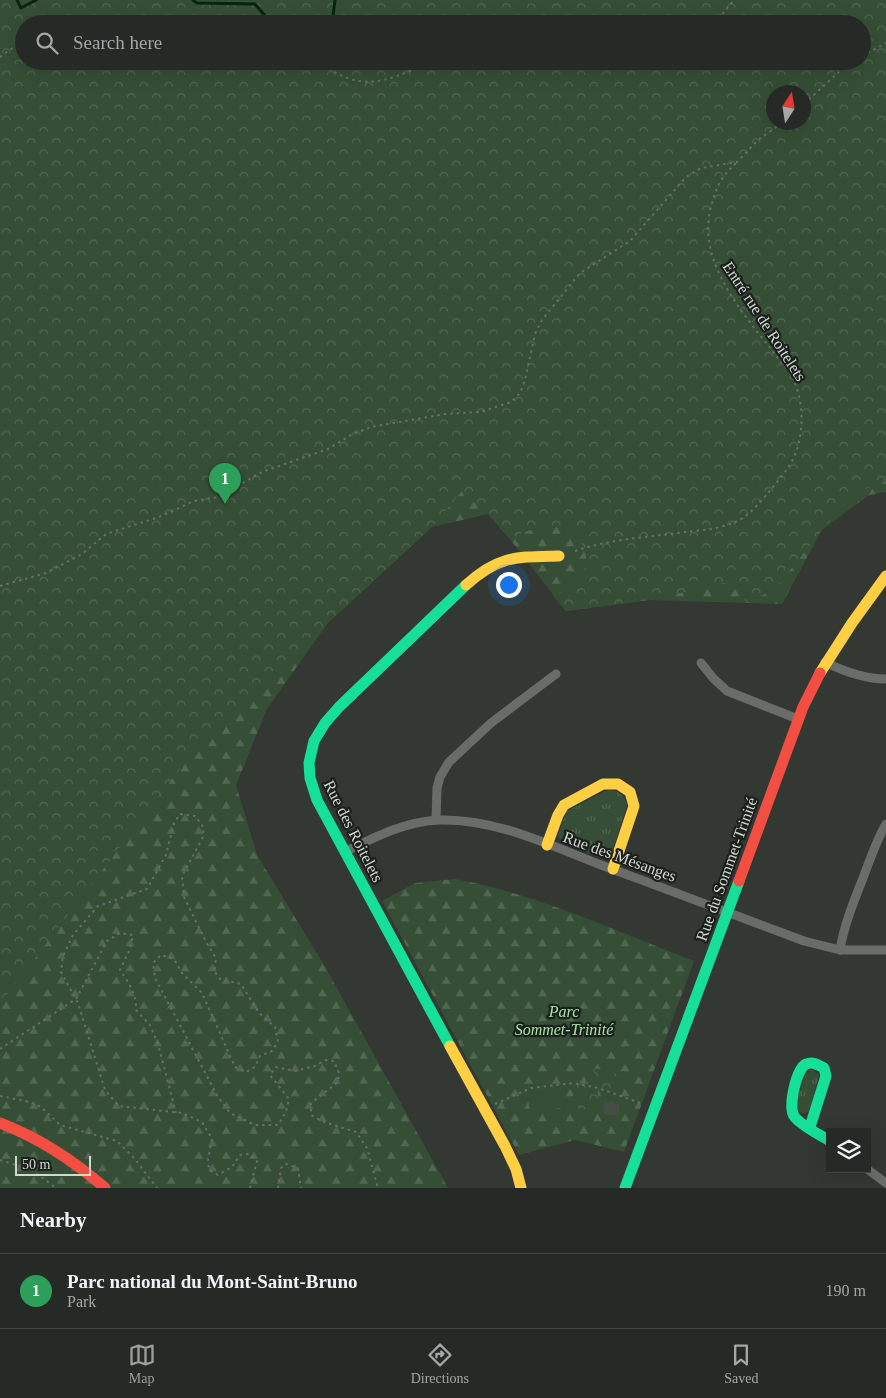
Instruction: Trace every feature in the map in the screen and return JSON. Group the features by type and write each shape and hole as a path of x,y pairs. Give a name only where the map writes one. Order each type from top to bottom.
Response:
{"street":[{"name":"Rue des Roitelets","path":"521,1188 513,1161 317,800 310,782 309,764 311,751 321,729 483,570 510,559 559,556"},
{"name":"Rue du Sommet-Trinité","path":"625,1188 810,690 825,662 886,576"},
{"path":"825,662 855,675 886,679"},
{"path":"701,663 727,691 798,720"},
{"path":"436,820 438,782 449,762 491,722 556,674"},
{"path":"547,845 559,812 567,803 603,784 618,784 630,792 634,806 612,869"},
{"name":"Rue des Mésanges","path":"345,852 393,829 408,825 436,820 486,824 804,941 840,950 886,950"},
{"path":"840,950 842,937 858,893 880,834 886,824"},
{"path":"810,1127 826,1076 822,1066 812,1063 804,1066 801,1070 791,1105 793,1115 826,1139"},
{"path":"0,1123 28,1134 46,1144 80,1167 105,1188"},
{"path":"871,1172 886,1182"}],"path":[{"path":"722,15 734,0"},
{"path":"871,51 886,43"},
{"path":"0,57 15,47"},
{"path":"330,70 353,81 374,83 411,70"},
{"path":"811,98 841,70"},
{"name":"Entré rue de Roitelets","path":"574,551 596,544 703,530 726,525 744,518 791,462 797,449 801,416 798,393 791,375 746,317 719,274 710,247 708,220 717,187 723,175 758,140 772,130"},
{"path":"0,586 46,573 82,554 106,534 159,517 194,501 218,496 262,472 328,449 371,426 445,414 480,412 511,402 520,393 525,380 535,334 542,320 580,273 630,241 686,177 701,168 737,162"},
{"path":"250,1188 257,1161 249,1154 240,1155 232,1168 218,1175 209,1170 208,1159 212,1139 202,1122 182,1114 119,1106 105,1090 76,999 61,972 63,956 73,935 98,906 146,889 166,855 174,823 180,814 195,816 204,828 202,839 182,876 184,897 216,958 214,971 220,979 241,984 259,1013 275,1027 278,1042 272,1051 260,1056 255,1067 246,1072 235,1067 202,993 182,973 174,959 161,955 154,963 155,978 218,1097 230,1112 255,1125 278,1125 286,1112 288,1099 270,1075 276,1067 295,1071 316,1066 326,1060 334,1062 338,1073 338,1082 311,1103 311,1116 356,1132 366,1148 378,1188"},
{"path":"0,1049 76,999 107,941 120,933 133,935 130,949 120,970 129,983 137,1001 136,1010 150,1025 158,1044 176,1113"},
{"path":"485,1108 531,1088 572,1083 618,1094 654,1109"},
{"path":"0,1096 30,1102 41,1107 60,1125 117,1141 135,1159 157,1188"},
{"path":"0,1160 32,1170 56,1188"},
{"path":"278,1188 280,1168 286,1164 298,1168 301,1188"}],"green space":[{"path":"0,0 886,0 886,492 869,495 822,530 782,604 649,600 566,611 488,514 432,527 327,624 267,709 236,785 257,855 324,965 448,1188 0,1188"},
{"path":"0,0 886,0 886,480 854,494 822,530 775,589 747,603 729,582 649,600 566,611 553,596 579,579 584,571 586,562 586,553 583,545 571,532 562,528 548,526 536,528 509,538 488,514 462,491 432,527 205,736 0,1004"},
{"path":"608,790 620,794 627,805 609,856 601,858 561,842 558,835 567,811"},
{"name":"Parc Sommet-Trinité","path":"455,879 516,894 546,904 694,961 624,1152 575,1140 519,1155 382,901 415,883"},
{"path":"596,1068 626,1077 618,1094 598,1089 597,1112 573,1107 573,1083 589,1086"},
{"path":"808,1070 813,1070 819,1075 809,1111 804,1113 799,1112 796,1104"},
{"path":"562,1087 569,1106 531,1114 526,1092"}],"building":[{"path":"604,1101 619,1104 619,1116 604,1114"}],"waterway":[{"path":"17,0 21,8 36,0"},
{"path":"193,0 197,3 255,4 264,15"},
{"path":"333,15 335,0"}],"traffic: fast":[{"path":"450,1046 317,800 310,778 309,763 314,741 325,723 339,707 466,585"},
{"path":"625,1188 739,881"},
{"path":"810,1127 826,1076 824,1068 811,1063 802,1067 796,1080 792,1111 801,1123 826,1139"}],"traffic: slow":[{"path":"466,585 478,575 499,563 520,558 559,556"},
{"path":"820,673 852,623 886,576"},
{"path":"547,845 558,815 564,805 603,784 618,784 630,792 634,806 613,869"},
{"path":"450,1046 505,1146 516,1169 521,1188"}],"traffic: jam":[{"path":"739,881 803,707 820,673"},
{"path":"0,1123 55,1151 81,1168 105,1188"}],"place":[{"name":"Parc national du Mont-Saint-Bruno","path":"225,504"}]}
